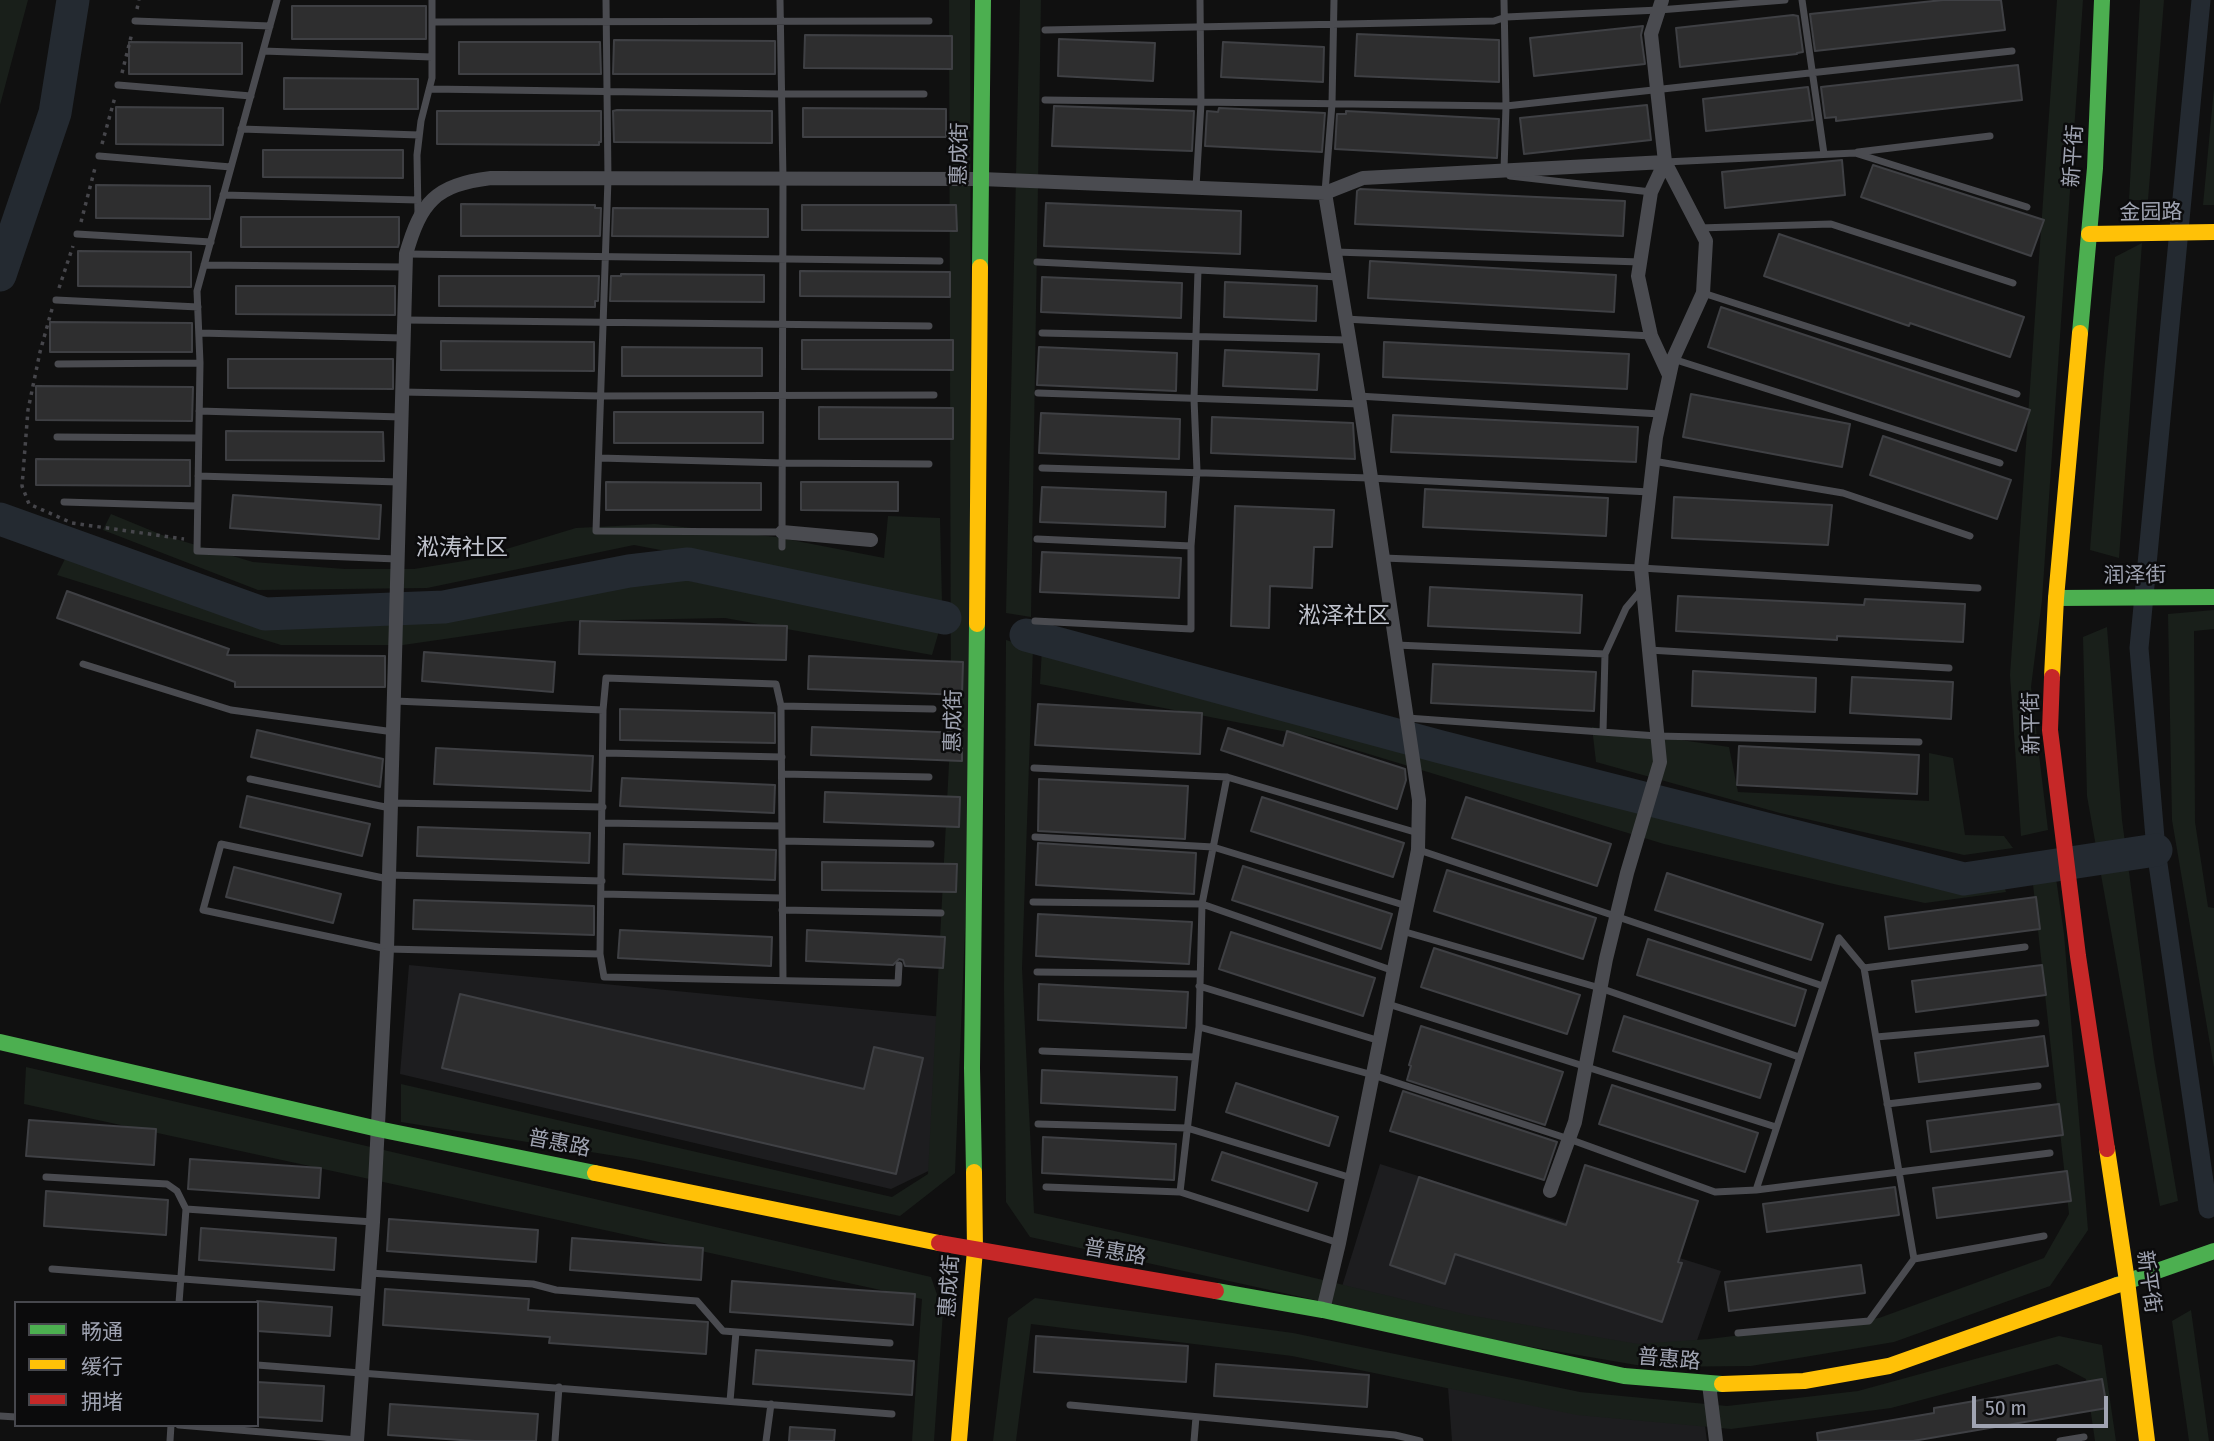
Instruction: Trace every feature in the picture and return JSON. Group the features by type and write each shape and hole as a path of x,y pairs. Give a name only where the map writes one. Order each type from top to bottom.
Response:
{"main road":[{"name":"惠成街","path":"959,1441 975,1250 972,1055 983,0"},
{"name":"新平街","path":"2102,0 2095,168 2056,598 2050,730 2078,956 2127,1281 2147,1441"},
{"name":"金园路","path":"2089,234 2210,232"},
{"name":"润泽街","path":"2056,598 2214,597"},
{"name":"普惠路","path":"0,1042 379,1129 975,1250 1323,1310 1624,1377 1709,1384 1804,1381 1889,1366 2214,1251"}],"street":[{"path":"1550,1191 1575,1122 1616,917 1660,762 1641,568 1661,414 1673,359 1703,293 1706,241 1664,162 1651,34 1661,5"},
{"path":"357,1440 379,1129 387,949 406,261 418,219 434,197 475,180 608,178 981,179 1325,193 1363,178 1664,162"},
{"path":"1664,162 1651,192 1638,276 1651,336 1669,375"},
{"path":"1323,1310 1353,1178 1418,850 1419,833 1419,800 1407,718 1325,193"},
{"path":"782,539 871,540"},
{"path":"1709,1384 1716,1441"}],"lane":[{"path":"277,0 197,291 200,363 197,551 397,559"},
{"path":"418,219 417,155 421,121 430,89 432,0"},
{"path":"606,0 608,178 596,531 782,539 783,179 779,0"},
{"path":"1196,187 1201,103 1200,0"},
{"path":"1325,193 1332,104 1334,0"},
{"path":"1504,0 1504,171"},
{"path":"1045,30 1494,21 1506,17 1661,5 1785,0"},
{"path":"1802,0 1824,154"},
{"path":"135,21 270,26"},
{"path":"432,22 929,21"},
{"path":"263,51 432,57"},
{"path":"1045,100 1506,106 2012,51"},
{"path":"118,85 251,96"},
{"path":"430,89 923,94"},
{"path":"241,129 419,135"},
{"path":"1664,162 1855,153 1990,136"},
{"path":"1855,153 2027,207"},
{"path":"99,156 231,167"},
{"path":"1478,172 1651,192"},
{"path":"223,195 418,200"},
{"path":"1699,228 1831,224 2013,283"},
{"path":"77,234 211,242"},
{"path":"1335,252 1640,262"},
{"path":"204,265 605,257 940,261"},
{"path":"1038,262 1339,278"},
{"path":"1035,621 1191,629 1191,545 1197,471 1194,399 1198,270"},
{"path":"1703,293 2017,394"},
{"path":"56,300 198,307"},
{"path":"1345,319 1651,336"},
{"path":"404,320 929,326"},
{"path":"199,333 403,338"},
{"path":"1042,333 1348,340"},
{"path":"1673,359 2000,463"},
{"path":"58,364 200,363"},
{"path":"402,391 601,396 933,395"},
{"path":"1038,393 1194,399 1358,400 1661,414"},
{"path":"199,411 401,417"},
{"path":"57,437 198,438"},
{"path":"598,458 929,464"},
{"path":"1653,461 1843,493 1970,536"},
{"path":"1042,468 1197,471 1650,492"},
{"path":"198,476 399,482"},
{"path":"64,502 197,506"},
{"path":"1037,539 1191,545"},
{"path":"1383,558 1641,568 1978,588"},
{"path":"1603,732 1605,654 1626,608 1643,587"},
{"path":"1396,645 1605,654"},
{"path":"1649,650 1949,668"},
{"path":"83,664 231,710 394,732"},
{"path":"783,980 781,706 776,684 606,678 603,710 605,753 600,954 604,977 898,982 899,965"},
{"path":"395,701 603,710"},
{"path":"781,706 933,709"},
{"path":"1407,718 1657,736 1919,742"},
{"path":"605,753 782,757"},
{"path":"1034,768 1227,777 1419,833"},
{"path":"782,774 929,777"},
{"path":"1180,1192 1199,1027 1202,904 1227,777"},
{"path":"250,779 391,806 603,807"},
{"path":"603,823 781,826"},
{"path":"1035,836 1213,847 1407,906"},
{"path":"782,841 931,844"},
{"path":"600,954 387,949 203,910 220,845 389,877 602,881"},
{"path":"1418,850 1823,985"},
{"path":"601,894 782,898"},
{"path":"1033,902 1202,904 1394,971"},
{"path":"782,909 941,913"},
{"path":"1402,931 1600,988 1799,1057"},
{"path":"1756,1189 1839,938 1864,968 1914,1259"},
{"path":"1864,968 2025,947"},
{"path":"1037,972 1200,974"},
{"path":"1199,986 1380,1042"},
{"path":"1388,1004 1776,1127"},
{"path":"1876,1037 2036,1023"},
{"path":"1199,1027 1373,1076 1569,1139 1715,1192 2050,1153"},
{"path":"1042,1051 1195,1057"},
{"path":"1887,1104 2038,1086"},
{"path":"1038,1124 1187,1128 1353,1178"},
{"path":"46,1177 167,1184 177,1191 186,1209 179,1301"},
{"path":"1046,1187 1180,1192 1339,1243"},
{"path":"186,1209 373,1222"},
{"path":"1738,1333 1869,1321 1914,1259 2044,1236"},
{"path":"52,1269 368,1293"},
{"path":"370,1273 533,1284 556,1290 696,1301 723,1331 890,1343"},
{"path":"730,1401 736,1332"},
{"path":"259,1365 892,1414"},
{"path":"555,1441 559,1387"},
{"path":"766,1441 771,1404"},
{"path":"1070,1405 1395,1435 1420,1441"},
{"path":"1194,1441 1196,1417"},
{"path":"202,1427 357,1440"},
{"path":"2060,1441 2084,1437"}],"path":[{"path":"139,0 99,156 40,352 28,410 22,486 29,503 72,523 197,541"}],"shaded area":[{"path":"0,0 28,0 0,105"},
{"path":"949,0 970,0 972,758 955,1173 900,1216 635,1159 401,1122 401,1084 892,1197 928,1174 951,724"},
{"path":"1020,0 1041,0 1031,617 1006,613"},
{"path":"2057,0 2083,0 2042,600 2031,687 2048,830 2021,836 2010,675"},
{"path":"2140,0 2164,0 2148,200 2129,200"},
{"path":"2214,88 2214,205 2203,205"},
{"path":"2142,243 2119,558 2090,550 2115,257"},
{"path":"111,514 162,535 253,562 345,569 414,569 470,560 576,528 655,524 776,537 884,558 888,516 940,518 942,603 634,545 427,588 258,590 103,530"},
{"path":"68,553 257,620 423,620 646,572 939,631 932,655 725,618 569,621 403,645 281,645 57,575"},
{"path":"2214,610 2214,629 2194,631 2195,822 2208,907 2214,908 2214,1068 2172,820 2168,614"},
{"path":"2107,627 2122,820 2154,1059 2178,1201 2160,1206 2087,796 2083,637"},
{"path":"1006,640 1033,648 1022,968 1034,1213 1468,1315 1638,1344 1709,1339 1879,1318 2044,1258 2069,1214 2031,866 2054,864 2064,934 2088,1230 2050,1286 1894,1342 1751,1366 1648,1367 1514,1344 1030,1237 1006,1202"},
{"path":"1042,648 1474,759 1944,875 1999,870 2006,892 1925,903 1664,844 1313,737 1040,684"},
{"path":"1592,727 1729,747 1738,792 1929,801 1929,753 1953,758 1965,835 2004,836 2013,848 1964,855 1780,813 1596,762"},
{"path":"409,965 954,1018 945,1163 891,1189 400,1074"},
{"path":"26,1067 931,1277 943,1312 934,1441 912,1441 922,1299 24,1104"},
{"path":"1380,1164 1721,1271 1693,1352 1602,1346 1340,1293"},
{"path":"1035,1298 1293,1333 1580,1392 1727,1406 1858,1391 2059,1336 2102,1345 2116,1441 2095,1441 2086,1379 2057,1364 1891,1408 1731,1429 1577,1415 1292,1356 1031,1324 1016,1441 993,1441 1008,1318"},
{"path":"2191,1310 2209,1441 2189,1441 2172,1321"},
{"path":"1447,1374 1704,1418 1707,1441 1452,1441"}],"building":[{"path":"1943,0 2001,0 2005,30 1815,51 1810,14"},
{"path":"292,6 426,6 426,39 292,39"},
{"path":"1798,16 1803,52 1680,67 1676,28"},
{"path":"1643,26 1641,35 1645,64 1534,76 1530,38"},
{"path":"1357,34 1499,40 1499,82 1355,76"},
{"path":"805,35 952,36 952,69 804,68"},
{"path":"1059,39 1155,43 1153,81 1058,76"},
{"path":"614,40 775,41 775,74 613,74"},
{"path":"129,42 242,43 242,74 129,74"},
{"path":"459,42 600,42 601,74 459,74"},
{"path":"1223,42 1324,47 1323,82 1221,77"},
{"path":"2018,65 2022,100 1836,121 1836,117 1825,118 1821,87"},
{"path":"284,78 418,79 418,109 284,109"},
{"path":"1808,87 1813,120 1706,131 1703,99"},
{"path":"1647,105 1651,140 1524,154 1520,118"},
{"path":"1054,106 1194,111 1192,151 1052,146"},
{"path":"116,107 223,108 223,145 116,144"},
{"path":"803,108 946,109 946,137 803,137"},
{"path":"1219,108 1325,113 1322,152 1205,146 1207,111 1218,112"},
{"path":"437,111 601,111 601,142 599,145 437,144"},
{"path":"613,111 772,111 772,143 614,142"},
{"path":"1346,111 1499,119 1497,158 1335,149 1337,114 1346,114"},
{"path":"263,150 403,150 403,178 263,177"},
{"path":"1842,160 1845,195 1725,208 1722,172"},
{"path":"1873,165 2044,220 2031,256 1861,197"},
{"path":"96,185 210,186 210,219 96,218"},
{"path":"1360,189 1625,201 1623,236 1355,224 1357,191"},
{"path":"1046,203 1241,211 1240,254 1044,246"},
{"path":"461,204 595,205 595,208 601,208 600,236 461,236"},
{"path":"802,205 956,205 957,231 802,230"},
{"path":"613,208 768,209 768,237 612,236"},
{"path":"241,217 399,217 399,243 398,247 241,247"},
{"path":"1779,234 2024,317 2010,357 1910,323 1909,326 1764,276"},
{"path":"78,251 191,252 191,287 78,286"},
{"path":"1370,261 1616,275 1614,312 1368,298"},
{"path":"800,271 950,272 950,297 800,296"},
{"path":"764,275 764,302 610,301 611,276"},
{"path":"439,276 599,276 598,301 595,301 595,307 439,306"},
{"path":"1042,277 1182,283 1181,318 1041,312"},
{"path":"1225,282 1317,286 1316,321 1224,317"},
{"path":"236,286 395,286 395,315 236,314"},
{"path":"1721,307 2030,410 2016,451 1708,347"},
{"path":"50,322 192,323 192,352 50,352"},
{"path":"802,340 953,340 953,370 802,369"},
{"path":"441,341 594,342 594,371 441,370"},
{"path":"1384,342 1629,354 1627,389 1383,377"},
{"path":"622,347 762,348 762,376 622,376"},
{"path":"1039,347 1177,353 1176,391 1037,385"},
{"path":"1225,350 1319,354 1317,390 1223,386"},
{"path":"228,359 393,359 393,389 228,388"},
{"path":"36,386 193,387 192,421 36,420"},
{"path":"1691,394 1850,424 1842,467 1683,437"},
{"path":"819,407 953,408 953,439 819,439"},
{"path":"614,412 763,412 763,443 614,443"},
{"path":"1041,413 1180,419 1179,459 1039,453"},
{"path":"1393,415 1638,427 1636,462 1391,452"},
{"path":"1212,417 1353,423 1355,459 1211,453"},
{"path":"226,431 383,432 384,461 226,460"},
{"path":"1883,436 2011,480 1997,519 1870,475"},
{"path":"36,459 190,460 190,486 36,485"},
{"path":"606,482 761,483 761,510 606,510"},
{"path":"801,482 898,482 898,511 801,510"},
{"path":"1042,487 1166,492 1165,527 1040,522"},
{"path":"1425,489 1608,498 1606,536 1423,527"},
{"path":"233,495 381,505 379,539 230,528"},
{"path":"1674,497 1832,505 1828,545 1672,538"},
{"path":"1235,506 1334,510 1332,547 1314,547 1312,588 1270,586 1269,628 1231,626"},
{"path":"1042,552 1181,558 1179,598 1040,592"},
{"path":"1430,587 1582,595 1580,633 1428,626"},
{"path":"67,591 229,649 227,655 385,656 385,687 235,687 235,682 57,618"},
{"path":"1678,596 1864,605 1865,599 1965,604 1963,642 1837,636 1837,640 1676,631"},
{"path":"580,621 787,626 786,660 579,654"},
{"path":"424,652 555,662 553,692 422,681"},
{"path":"809,656 963,662 962,695 808,689"},
{"path":"1433,664 1596,672 1594,711 1431,703"},
{"path":"1693,671 1816,678 1815,712 1692,706"},
{"path":"1852,677 1953,682 1951,719 1850,713"},
{"path":"1038,704 1202,713 1200,754 1035,745"},
{"path":"620,709 775,713 775,743 620,740"},
{"path":"812,727 962,733 962,761 811,755"},
{"path":"1228,728 1283,746 1287,731 1405,769 1406,780 1397,809 1221,750"},
{"path":"257,730 383,759 380,787 251,757"},
{"path":"1739,746 1919,755 1917,794 1737,785"},
{"path":"436,748 593,756 591,791 434,784"},
{"path":"622,778 775,785 774,813 620,806"},
{"path":"1039,779 1188,786 1185,839 1038,831"},
{"path":"825,792 960,797 959,827 824,822"},
{"path":"247,796 370,824 362,856 240,827"},
{"path":"1262,797 1404,843 1393,877 1251,831"},
{"path":"1466,797 1611,844 1597,886 1452,838"},
{"path":"418,827 590,833 589,863 417,856"},
{"path":"1038,843 1196,853 1194,894 1036,885"},
{"path":"624,844 776,850 775,880 623,874"},
{"path":"822,862 957,864 956,892 822,890"},
{"path":"1243,866 1392,914 1381,949 1232,900"},
{"path":"234,867 341,894 333,923 226,897"},
{"path":"1447,870 1596,918 1583,959 1434,911"},
{"path":"1667,873 1823,924 1811,960 1655,910"},
{"path":"2036,897 2040,929 1889,949 1885,917"},
{"path":"414,900 594,906 594,935 413,929"},
{"path":"1038,914 1192,922 1189,964 1036,956"},
{"path":"620,930 772,937 771,966 618,958"},
{"path":"807,930 945,937 943,968 905,966 903,960 899,959 893,965 806,961"},
{"path":"1231,932 1375,978 1363,1016 1219,969"},
{"path":"1648,939 1806,990 1795,1026 1637,975"},
{"path":"1434,948 1580,995 1567,1034 1421,987"},
{"path":"2042,965 2046,995 1916,1012 1912,981"},
{"path":"1039,984 1188,992 1186,1028 1038,1020"},
{"path":"460,994 864,1089 874,1047 923,1058 896,1174 442,1068"},
{"path":"1624,1016 1771,1064 1760,1098 1613,1051"},
{"path":"1421,1026 1563,1072 1545,1125 1407,1080"},
{"path":"2044,1036 2048,1066 1919,1082 1915,1053"},
{"path":"1042,1070 1177,1077 1175,1110 1041,1103"},
{"path":"1236,1083 1338,1117 1329,1146 1226,1112"},
{"path":"1612,1085 1758,1133 1745,1172 1599,1124"},
{"path":"1403,1091 1557,1142 1544,1180 1390,1131"},
{"path":"2059,1104 2063,1135 1931,1152 1927,1121"},
{"path":"29,1120 156,1129 154,1165 26,1156"},
{"path":"1043,1137 1176,1144 1174,1180 1042,1173"},
{"path":"1222,1152 1317,1183 1308,1211 1212,1180"},
{"path":"190,1159 321,1168 319,1198 188,1189"},
{"path":"1585,1165 1698,1201 1678,1262 1682,1263 1662,1322 1455,1254 1445,1284 1390,1265 1419,1177 1566,1225"},
{"path":"2067,1171 2071,1201 1937,1218 1933,1188"},
{"path":"1895,1187 1899,1215 1767,1232 1763,1204"},
{"path":"46,1191 168,1200 166,1235 44,1226"},
{"path":"389,1219 538,1230 536,1262 387,1251"},
{"path":"201,1228 336,1238 334,1270 199,1260"},
{"path":"572,1238 703,1248 701,1280 570,1270"},
{"path":"1861,1265 1865,1293 1729,1311 1725,1282"},
{"path":"732,1281 915,1294 913,1325 730,1312"},
{"path":"385,1289 529,1299 528,1310 708,1322 706,1354 549,1343 550,1337 383,1325"},
{"path":"259,1301 332,1307 330,1336 259,1331"},
{"path":"1036,1336 1188,1346 1186,1382 1034,1372"},
{"path":"756,1350 914,1361 912,1395 753,1384"},
{"path":"1216,1364 1369,1375 1367,1407 1214,1396"},
{"path":"2102,1379 2107,1408 1913,1441 1818,1441 1817,1433 1934,1413 1934,1408"},
{"path":"259,1382 324,1386 322,1421 259,1417"},
{"path":"390,1404 538,1414 536,1441 475,1441 388,1435"},
{"path":"790,1427 835,1430 834,1441 789,1441"}],"waterway":[{"path":"0,275 55,113 73,0"},
{"path":"2201,0 2139,648 2156,850 2208,1209"},
{"path":"0,519 265,614 444,607 629,571 688,564 945,618"},
{"path":"1026,635 1441,747 1964,879 2156,850"}],"traffic: fast":[{"path":"980,267 983,0"},
{"path":"2080,333 2095,168 2102,0"},
{"path":"2056,598 2214,597"},
{"path":"974,1172 972,1068 977,624"},
{"path":"0,1042 378,1129 595,1173"},
{"path":"2117,1285 2214,1251"},
{"path":"1216,1291 1323,1310 1624,1376 1722,1384"}],"traffic: slow":[{"path":"2089,234 2214,232"},
{"path":"977,624 980,267"},
{"path":"2052,677 2056,598 2080,333"},
{"path":"2107,1149 2147,1441"},
{"path":"959,1441 975,1250 974,1172"},
{"path":"595,1173 939,1243"},
{"path":"1722,1384 1804,1381 1889,1366 2117,1285"}],"traffic: jam":[{"path":"2052,677 2050,730 2078,956 2107,1149"},
{"path":"939,1243 1216,1291"}],"district":[{"name":"淞涛社区","path":"462,549"},
{"name":"淞泽社区","path":"1344,617"}]}
